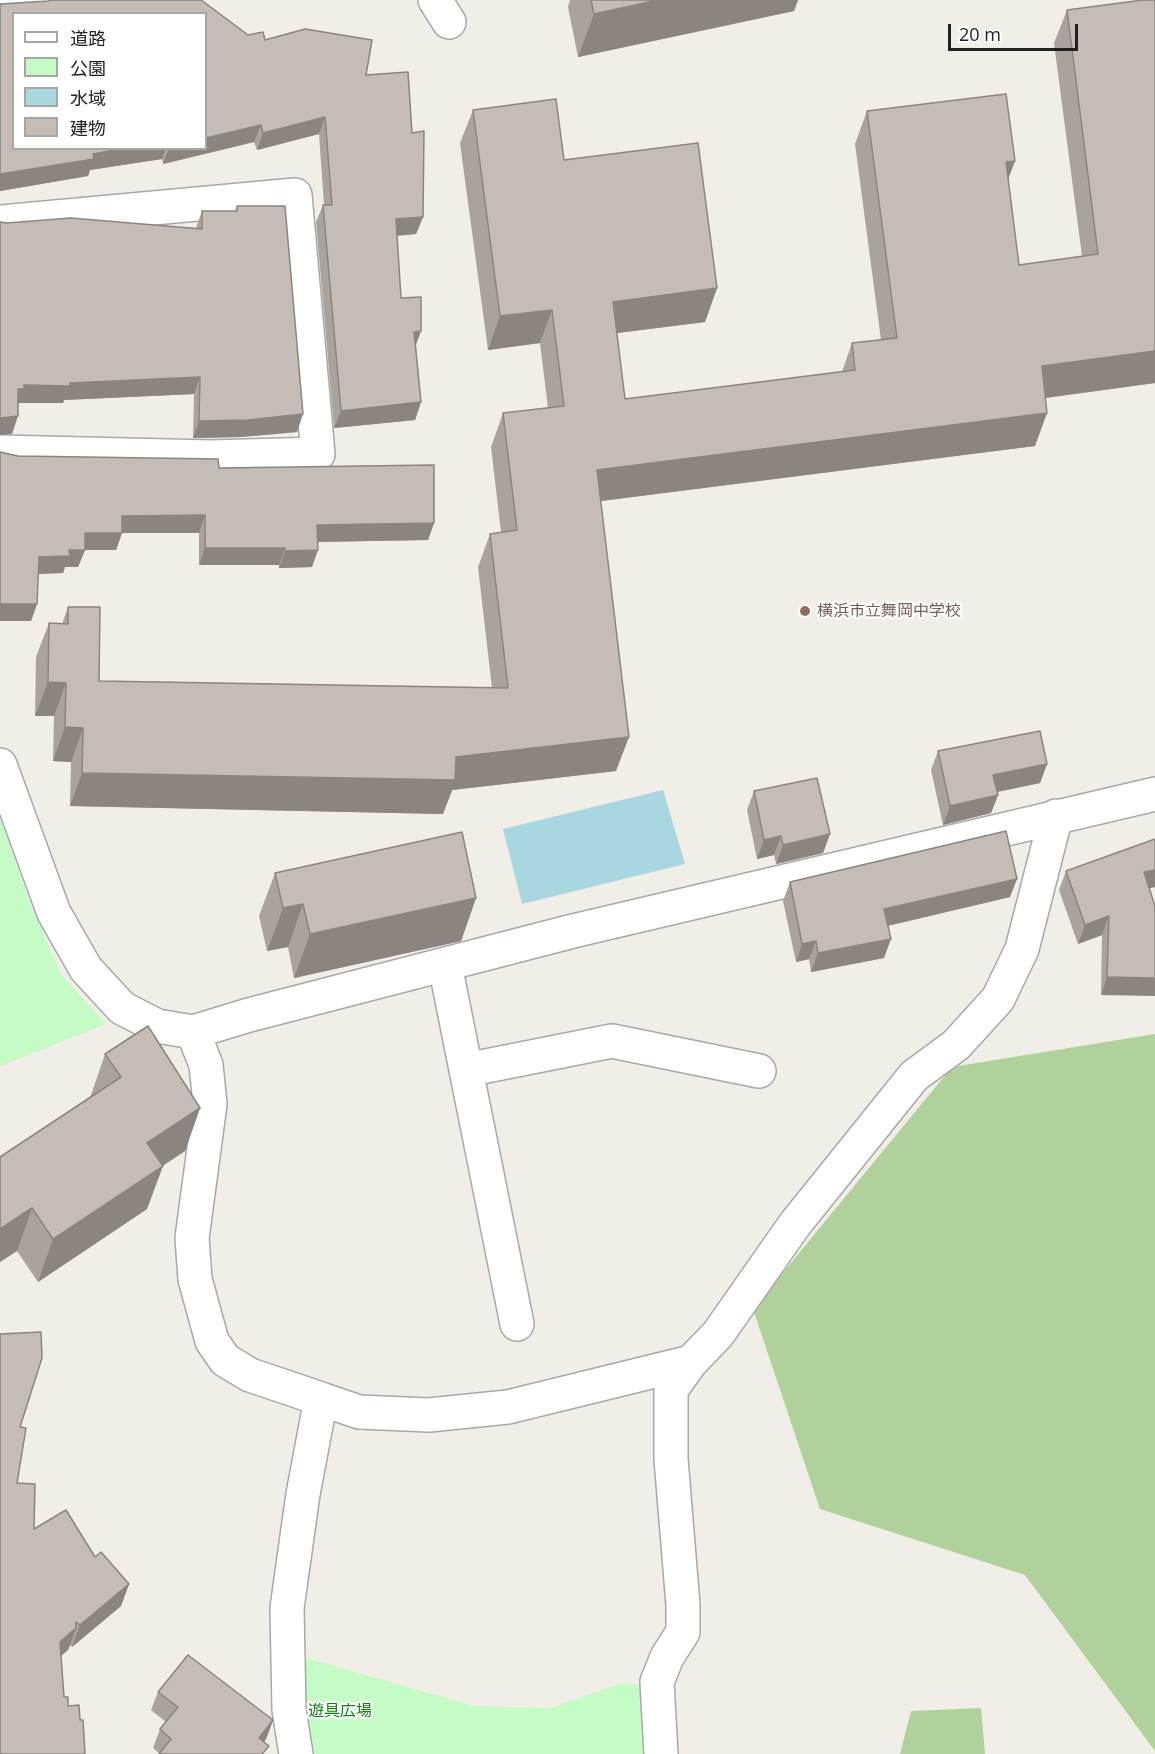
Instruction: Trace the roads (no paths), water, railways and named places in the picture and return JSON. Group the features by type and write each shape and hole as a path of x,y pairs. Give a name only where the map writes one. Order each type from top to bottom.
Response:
{"street":[{"path":"0,4 40,0"},
{"path":"0,222 295,195 318,454 211,457 0,452"},
{"path":"0,765 54,913 86,969 122,1008 158,1026 193,1032 249,1015 573,931 1155,794"},
{"path":"661,1754 657,1682 667,1657 683,1632 683,1605 671,1459 671,1390 691,1362 718,1334 795,1224 914,1076 956,1045 998,999 1022,949 1056,816"},
{"path":"445,965 517,1324"},
{"path":"193,1032 206,1065 210,1104 192,1238 195,1279 212,1341 225,1360 250,1375 359,1412 429,1414 496,1408 691,1362"},
{"path":"466,1070 612,1041 759,1071"},
{"path":"296,1754 289,1710 287,1608 303,1494 321,1399"}],"water":[{"path":"663,790 685,864 522,904 503,829"}],"place":[{"name":"横浜市立舞岡中学校","path":"805,611"}],"park label":[{"name":"遊具広場","path":"340,1711"}]}
